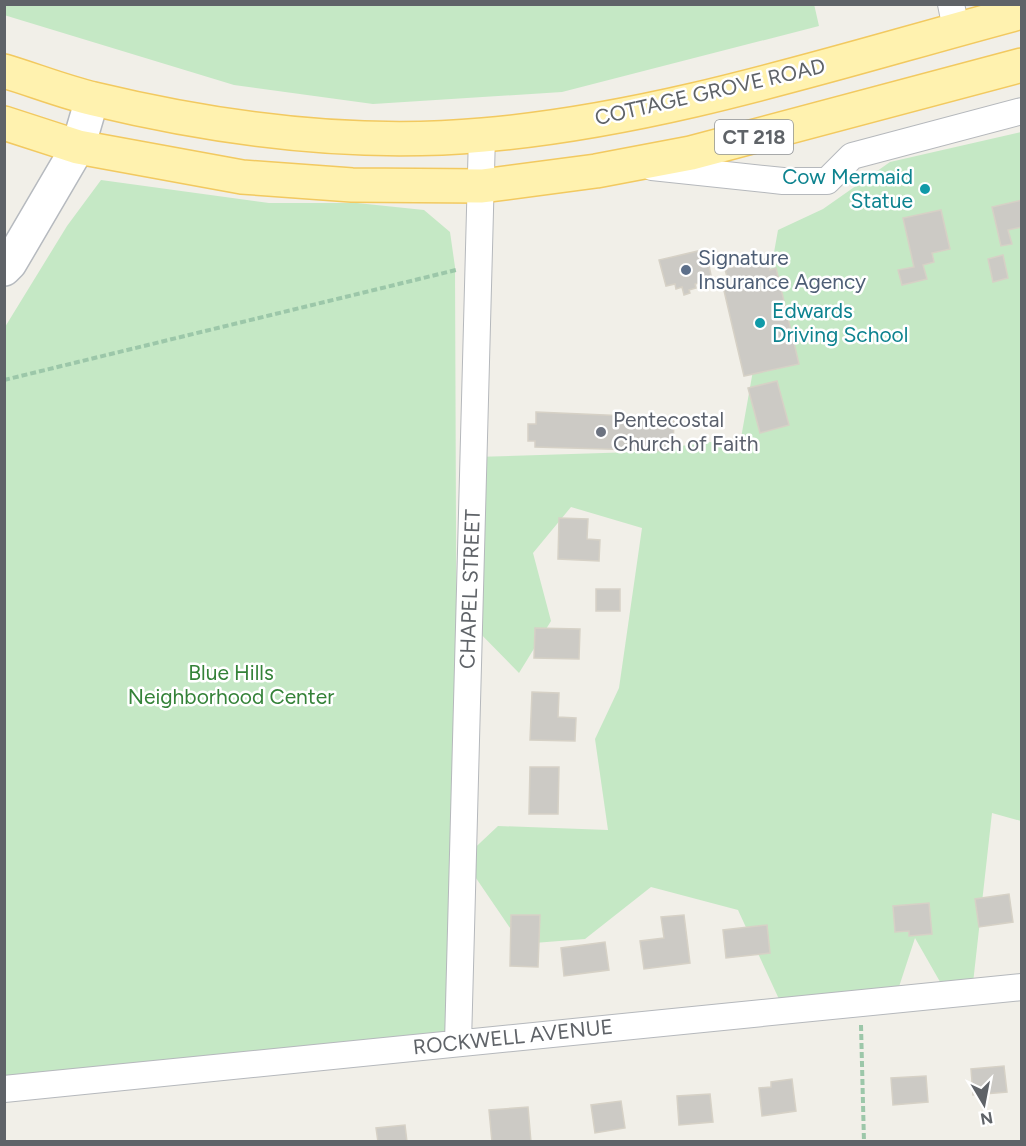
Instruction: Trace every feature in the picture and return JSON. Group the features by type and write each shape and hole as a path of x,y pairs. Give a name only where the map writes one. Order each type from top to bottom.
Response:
{"main road":[{"name":"COTTAGE GROVE ROAD","path":"4,71 92,99 214,124 274,132 407,138 482,135 583,122 690,101 954,17 1022,12"},
{"name":"CT 218","path":"4,123 78,147 242,177 352,185 482,186 596,171 691,153 1022,65"}],"street":[{"path":"4,269 10,263 78,147 92,99"},
{"path":"631,164 783,181 827,181 852,156 1022,111"},
{"name":"CHAPEL STREET","path":"458,1043 482,135"},
{"name":"ROCKWELL AVENUE","path":"4,1089 1022,987"}],"path":[{"path":"4,380 480,265"},
{"path":"860,1003 864,1142"}],"green space":[{"path":"5,4 814,4 819,26 562,92 373,104 234,85 4,15"},
{"path":"1021,132 1021,821 992,813 972,992 947,994 915,938 895,999 784,1010 738,910 651,887 585,939 521,944 463,859 498,826 608,830 595,739 619,688 642,528 571,507 533,553 551,621 519,673 469,622 474,457 635,452 741,438 778,230 823,209 890,162"},
{"name":"Blue Hills Neighborhood Center","path":"101,180 269,203 357,203 424,210 450,232 455,267 458,1043 5,1089 5,327 67,226"}],"building":[{"path":"1022,200 1022,227 1008,230 1012,244 1001,246 992,207"},
{"path":"941,210 950,249 932,253 934,262 923,265 927,279 902,285 898,270 914,267 903,218"},
{"name":"Signature Insurance Agency","path":"698,251 700,258 707,256 712,280 695,284 696,288 684,295 682,287 676,289 675,284 666,286 659,260"},
{"path":"1003,255 1008,278 993,282 988,259"},
{"name":"Edwards Driving School","path":"768,258 770,270 776,268 799,364 744,376 722,282 728,281 725,269"},
{"path":"777,381 789,425 760,433 748,388"},
{"name":"Pentecostal Church of Faith","path":"536,412 674,418 673,451 535,447 535,441 528,441 528,424 536,424"},
{"path":"559,518 588,519 587,539 600,540 599,561 558,559"},
{"path":"596,589 620,589 620,611 596,611"},
{"path":"535,628 580,629 579,659 534,658"},
{"path":"532,692 559,693 558,717 576,718 575,741 530,740"},
{"path":"530,767 559,767 558,814 529,814"},
{"path":"1009,894 1013,922 979,927 975,899"},
{"path":"929,903 932,934 909,936 909,931 895,932 893,906"},
{"path":"511,915 540,915 538,967 510,966"},
{"path":"684,915 690,963 644,969 640,941 664,938 661,917"},
{"path":"767,925 770,953 726,958 723,930"},
{"path":"605,942 609,970 564,976 561,948"},
{"path":"1004,1066 1007,1092 973,1095 971,1069"},
{"path":"926,1076 928,1102 893,1105 891,1078"},
{"path":"792,1079 796,1111 762,1116 759,1088 771,1087 771,1082"},
{"path":"710,1094 713,1122 679,1125 677,1096"},
{"path":"621,1101 625,1128 595,1133 591,1105"},
{"path":"528,1107 531,1142 492,1142 489,1110"},
{"path":"405,1125 407,1142 378,1142 376,1128"}],"place":[{"name":"Cow Mermaid Statue","path":"925,189"},
{"name":"Signature Insurance Agency","path":"686,270"},
{"name":"Edwards Driving School","path":"760,323"},
{"name":"Pentecostal Church of Faith","path":"601,432"}]}
